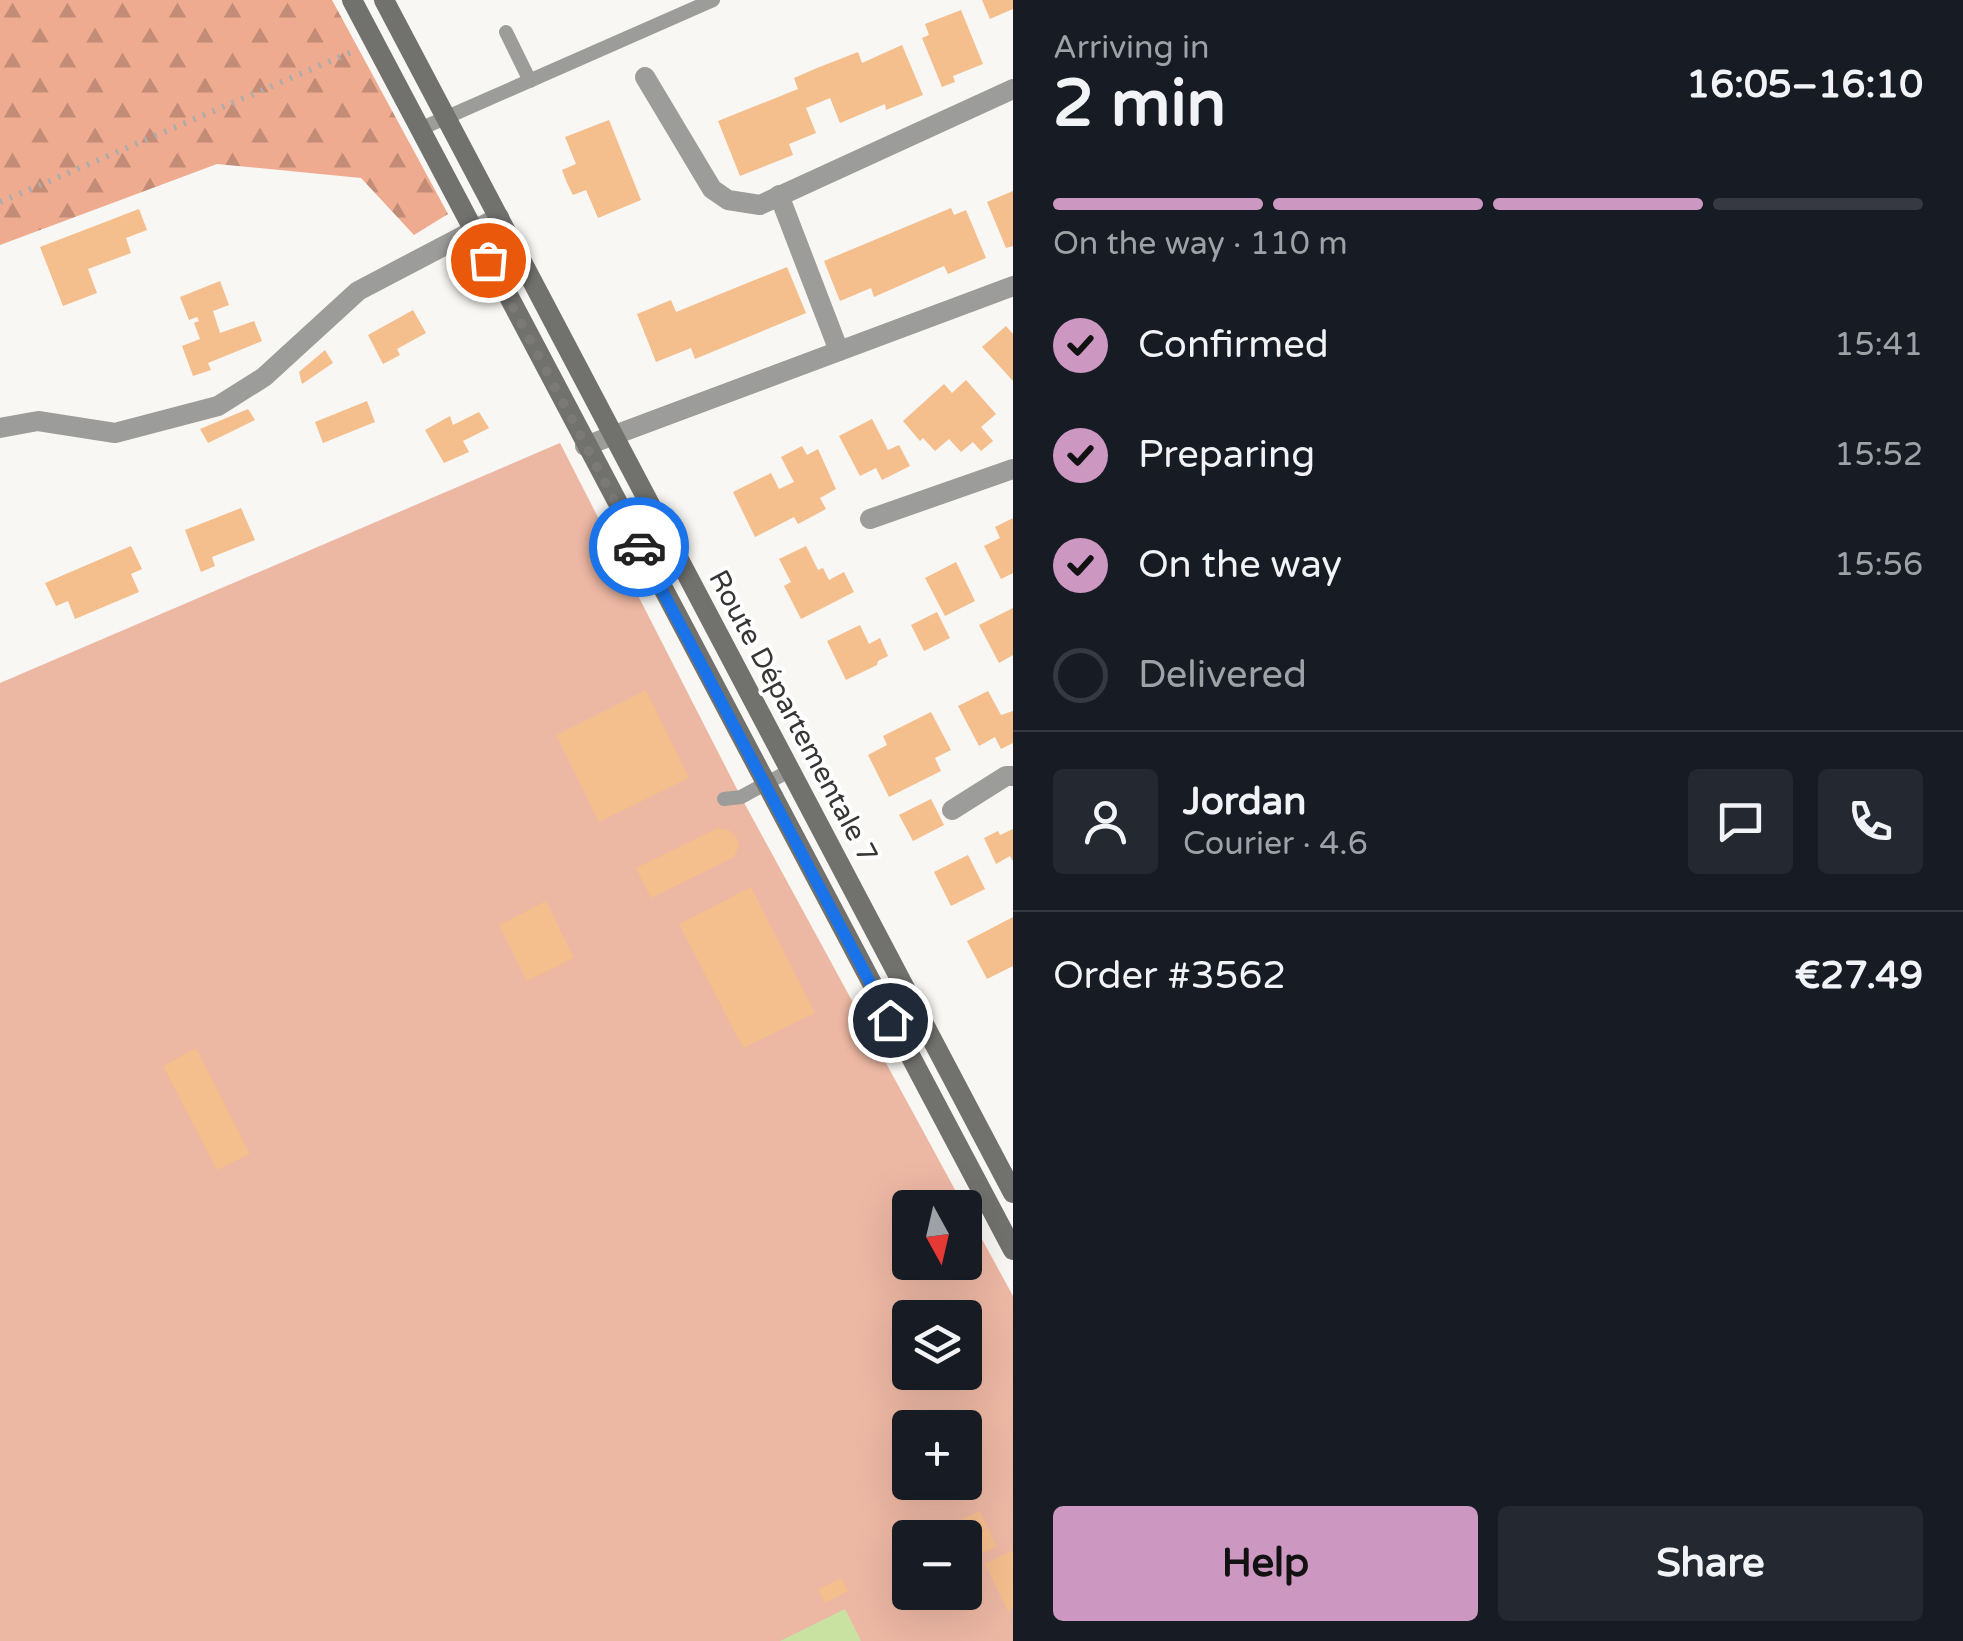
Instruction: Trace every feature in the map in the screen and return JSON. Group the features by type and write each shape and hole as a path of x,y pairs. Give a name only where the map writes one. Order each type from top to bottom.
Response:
{"main road":[{"name":"Route Départementale 7","path":"352,0 765,784 1006,1219 1013,1250"},
{"name":"Route Départementale 7","path":"384,0 1013,1193"}],"street":[{"path":"645,77 712,190 728,200 760,205 1013,89"},
{"path":"780,195 839,351"},
{"path":"0,428 38,421 115,433 218,406 264,378 358,291 499,217"},
{"path":"585,446 1013,286"},
{"path":"870,519 1013,468"},
{"path":"952,810 1006,776 1013,776"}],"lane":[{"path":"420,129 713,0"},
{"path":"506,32 530,81"},
{"path":"724,799 741,797 791,770"}],"path":[{"path":"0,202 376,43"}],"green space":[{"path":"0,0 332,0 448,214 414,235 361,178 217,164 0,245"}],"shaded area":[{"path":"560,443 741,797 955,1190 892,1190 892,1280 982,1280 982,1239 1013,1296 1013,1641 0,1641 0,683"},
{"path":"845,1609 861,1641 780,1641"}],"building":[{"path":"982,0 1013,0 1013,9 990,19"},
{"path":"961,10 983,64 953,76 955,82 942,87 922,38 929,35 925,24"},
{"path":"902,45 923,95 886,110 885,104 840,123 830,98 806,108 816,133 789,144 793,155 740,176 718,121 798,89 794,78 817,68 858,52 862,63"},
{"path":"609,120 641,200 598,218 586,190 573,195 567,183 562,170 576,164 565,137"},
{"path":"1013,191 1013,246 1006,248 987,202"},
{"path":"951,208 954,215 966,210 986,258 948,274 944,266 874,297 871,288 840,301 824,261"},
{"path":"139,209 147,230 126,238 131,253 88,269 97,293 63,306 40,247"},
{"path":"787,267 806,313 695,359 691,348 656,362 637,314 671,300 676,312"},
{"path":"220,281 229,305 213,311 220,333 254,321 262,341 208,363 211,370 193,376 182,346 200,339 194,323 199,321 197,317 189,320 180,297"},
{"path":"413,310 426,333 397,349 400,355 383,364 368,335"},
{"path":"1006,326 1013,334 1013,381 982,347"},
{"path":"325,350 333,363 302,384 299,372"},
{"path":"966,380 996,414 981,427 993,441 981,451 973,442 961,452 949,439 935,451 903,421 944,384 952,393"},
{"path":"367,401 375,422 323,443 315,422"},
{"path":"248,409 255,420 208,443 200,429"},
{"path":"479,412 489,428 463,441 469,452 444,463 425,430 450,416 453,425"},
{"path":"872,419 888,450 899,445 910,466 882,480 876,468 860,476 839,436"},
{"path":"802,446 807,455 818,449 836,489 820,498 826,509 798,524 794,517 755,537 733,492 771,473 779,489 794,482 781,457"},
{"path":"241,508 255,540 212,557 215,566 201,572 185,530"},
{"path":"1013,518 1013,573 1001,579 984,546 1000,538 995,527"},
{"path":"131,546 142,569 131,574 139,592 75,619 68,601 56,606 45,583"},
{"path":"806,546 818,570 823,568 829,580 844,572 854,592 801,619 784,586 791,582 779,559"},
{"path":"956,562 975,601 945,616 925,578"},
{"path":"1013,608 1013,655 999,663 979,625"},
{"path":"937,612 950,638 924,651 911,625"},
{"path":"860,625 869,644 880,638 888,656 846,680 827,641"},
{"path":"646,690 689,778 599,822 556,735"},
{"path":"988,691 1001,715 1013,711 1013,743 1001,749 995,737 979,746 958,706"},
{"path":"931,712 951,750 935,758 941,771 889,797 868,755 887,745 883,736"},
{"path":"931,799 944,825 913,841 899,815"},
{"path":"718,828 729,830 737,838 739,846 734,857 651,898 636,868"},
{"path":"1013,829 1013,861 1010,856 996,864 984,838"},
{"path":"968,855 985,889 951,906 934,872"},
{"path":"751,887 815,1013 743,1048 679,924"},
{"path":"546,901 574,958 527,981 499,925"},
{"path":"1013,917 1013,966 987,979 967,941"},
{"path":"196,1048 250,1154 217,1170 163,1066"},
{"path":"980,1511 997,1547 982,1553 982,1520 962,1520"},
{"path":"1013,1550 1013,1608 1008,1611 985,1564"},
{"path":"842,1578 848,1591 825,1603 818,1589"}],"way so far":[{"path":"488,260 639,547"}],"route":[{"path":"639,547 890,1020"}]}
